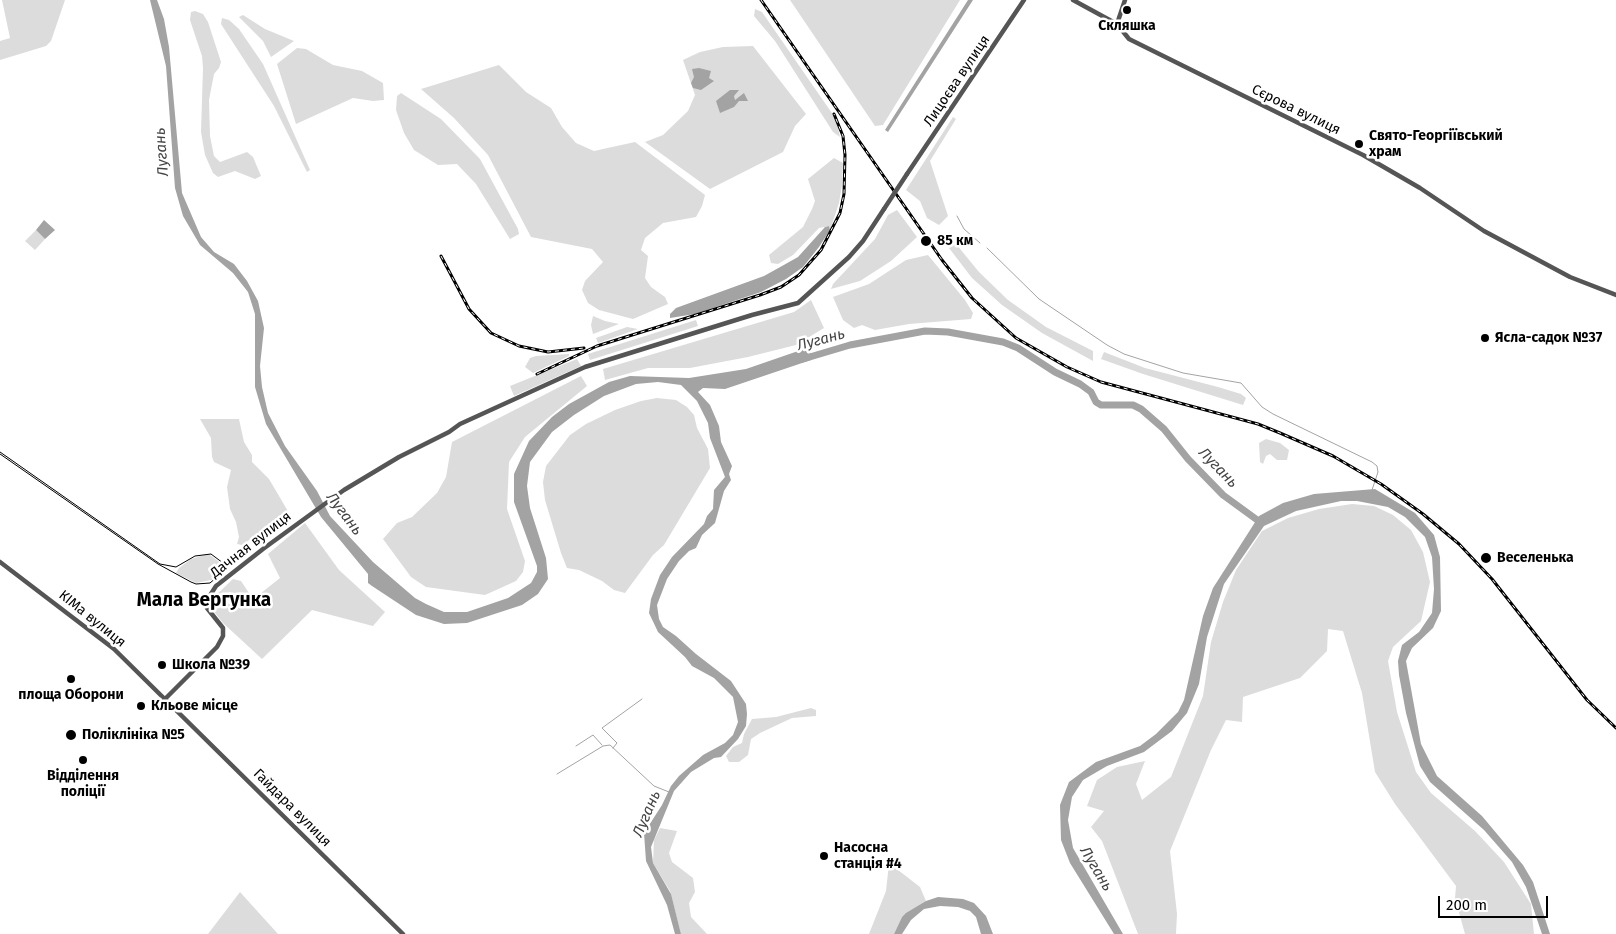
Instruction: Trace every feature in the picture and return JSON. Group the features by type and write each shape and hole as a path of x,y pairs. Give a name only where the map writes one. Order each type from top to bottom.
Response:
{"street":[{"name":"Лицоєва вулиця","path":"884,209 1024,0"},
{"name":"Сєрова вулиця","path":"1073,0 1117,24 1128,40 1363,155 1420,188 1484,231 1570,277 1616,295"},
{"path":"1117,24 1125,0"},
{"name":"Дачная вулиця","path":"164,700 217,647 223,636 222,628 207,608 209,597 216,586 310,513 399,457 449,432 460,424 585,367 752,315 798,303 849,257 863,241 884,209"},
{"name":"КІМа вулиця","path":"0,562 101,638 164,700"},
{"name":"Гайдара вулиця","path":"164,700 403,934"}],"shaded area":[{"path":"2,0 65,0 51,41 46,46 0,60 0,41 10,38"},
{"path":"150,0 157,0 164,19 169,47 182,193 201,237 214,252 234,264 247,281 258,301 264,328 260,366 262,387 268,413 285,446 317,491 330,516 373,562 415,598 426,604 444,612 467,612 508,598 531,583 537,572 537,566 514,502 514,474 529,441 552,417 569,404 609,382 630,376 689,378 746,369 804,349 811,353 811,360 725,389 703,388 698,392 710,405 719,426 721,442 732,466 729,474 731,480 724,491 715,523 702,535 696,548 689,551 679,561 667,579 657,605 659,619 663,627 731,681 746,704 747,714 746,726 738,739 721,757 714,758 691,772 674,791 651,847 653,863 671,894 681,934 675,934 667,905 646,861 644,833 662,805 671,786 679,776 703,755 725,743 733,735 738,722 733,697 714,678 692,666 658,632 649,613 651,599 660,575 672,557 704,524 707,516 713,509 714,490 725,477 710,438 708,423 697,401 681,385 658,382 636,384 604,396 552,432 530,462 527,486 530,508 546,558 548,579 538,594 522,605 467,623 444,624 416,615 372,586 368,583 368,574 321,517 266,424 255,387 255,314 248,292 233,273 200,245 183,216 175,188 166,66"},
{"path":"790,0 960,0 883,125 875,126"},
{"path":"968,0 973,0 888,132 885,130"},
{"path":"755,9 762,12 836,119 840,137 833,132 775,41 754,16"},
{"path":"195,11 203,14 208,22 221,62 214,74 209,100 210,136 214,156 220,162 247,152 253,157 261,176 255,179 235,171 218,177 213,173 205,155 201,132 202,56 190,20 191,12"},
{"path":"243,15 265,29 294,41 271,57 263,41 239,17"},
{"path":"222,18 229,20 239,29 263,64 310,170 307,172 274,106 221,24"},
{"path":"753,46 806,114 795,126 783,152 710,189 645,142 663,135 688,111 695,95 683,60 700,52 723,47"},
{"path":"297,48 306,49 333,65 362,71 383,83 384,100 373,101 353,98 296,124 277,64"},
{"path":"499,65 526,92 551,108 562,127 576,143 594,151 635,142 705,195 696,217 663,223 645,238 641,250 648,256 645,278 651,287 665,297 668,304 633,319 599,310 588,303 582,290 585,281 603,262 592,249 531,237 488,155 454,118 421,89"},
{"path":"699,68 711,71 709,78 714,81 701,90 693,88 691,83 694,77 692,69"},
{"path":"730,90 739,90 734,96 735,100 744,93 748,101 739,101 734,107 720,113 716,101"},
{"path":"401,93 441,119 480,159 519,234 510,239 476,184 457,164 438,165 414,150 404,133 396,110 397,96"},
{"path":"953,117 956,119 930,161 948,216 939,225 927,218 920,201 906,190"},
{"path":"834,158 843,163 842,185 839,203 830,230 829,226 819,228 793,255 778,264 771,263 769,255 803,227 812,209 815,201 808,179"},
{"path":"897,210 917,237 891,261 860,281 831,289 833,284 875,239 888,215"},
{"path":"44,220 55,230 45,239 36,230"},
{"path":"829,226 830,230 803,267 786,279 761,292 695,314 670,318 670,314 676,308 764,276 798,257 825,227"},
{"path":"36,230 45,239 35,250 25,241"},
{"path":"956,244 979,272 1008,300 1046,327 1093,351 1093,361 1042,333 1002,305 972,278 949,248"},
{"path":"928,255 965,300 973,313 971,319 909,324 875,330 862,325 854,328 843,320 833,297 869,284 906,260"},
{"path":"811,300 824,328 796,345 748,357 690,368 648,368 605,380 603,369 794,312"},
{"path":"593,316 619,324 593,334 591,325"},
{"path":"696,320 698,326 590,360 588,354"},
{"path":"627,327 638,329 598,343 596,338"},
{"path":"1104,352 1145,368 1218,387 1241,394 1246,398 1243,405 1143,374 1101,359"},
{"path":"569,354 569,356 533,373 525,367 530,358 536,356"},
{"path":"577,359 581,366 514,396 510,386"},
{"path":"581,376 587,386 525,437 509,462 507,509 525,561 523,572 516,581 485,595 426,587 411,577 383,539 397,523 412,517 437,493 446,477 452,442"},
{"path":"657,398 676,400 687,407 694,415 697,428 708,449 710,468 664,545 653,555 625,593 614,590 602,581 579,570 567,568 545,500 543,482 546,466 570,435 586,424 615,410 641,401"},
{"path":"200,419 239,419 244,442 252,455 252,462 269,479 289,513 242,545 237,544 239,537 236,522 230,509 227,487 231,470 214,462 211,438"},
{"path":"1266,439 1280,443 1289,450 1287,460 1277,460 1270,454 1266,456 1263,464 1260,462 1259,443"},
{"path":"1375,489 1415,513 1434,535 1440,557 1441,611 1433,628 1412,648 1406,661 1421,744 1437,776 1482,816 1523,865 1533,882 1550,934 1542,934 1526,887 1512,862 1484,830 1430,782 1420,766 1406,713 1398,661 1402,645 1419,632 1432,613 1434,589 1432,557 1425,537 1405,517 1388,507 1357,501 1341,501 1296,511 1264,526 1224,584 1207,637 1199,684 1187,713 1172,731 1144,752 1107,766 1083,780 1072,797 1068,820 1073,848 1123,934 1114,934 1070,863 1061,840 1060,805 1069,782 1096,762 1140,746 1156,734 1178,712 1184,700 1203,616 1213,588 1259,516 1283,503 1314,494"},
{"path":"1352,504 1374,506 1393,515 1411,530 1423,552 1430,582 1421,621 1393,647 1388,661 1397,712 1416,772 1431,793 1475,831 1504,862 1531,904 1534,934 1465,934 1455,898 1456,886 1395,804 1375,772 1362,693 1343,631 1328,629 1327,651 1300,678 1243,697 1242,722 1226,720 1211,750 1170,851 1177,914 1176,934 1138,934 1102,841 1091,827 1104,811 1087,806 1097,780 1117,767 1145,761 1136,784 1142,800 1171,777 1203,696 1211,642 1223,602 1236,570 1262,531 1288,518 1319,509"},
{"path":"305,523 339,570 385,612 373,626 312,610 262,659 223,623 212,609 218,603 246,605 280,578 268,554"},
{"path":"210,555 222,564 223,570 216,579 196,583 176,573 179,568 191,559"},
{"path":"233,579 241,581 253,599 246,603 213,598"},
{"path":"811,708 816,710 816,716 792,718 760,733 751,739 748,755 739,762 729,762 726,756 733,747 742,743 744,734 752,719 776,717"},
{"path":"660,828 677,831 669,853 672,862 693,878 695,892 689,903 691,917 707,934 681,934 670,891 653,863 654,840"},
{"path":"889,863 920,887 926,901 902,917 894,934 869,934 886,891"},
{"path":"240,892 278,934 208,934"},
{"path":"938,897 963,899 974,903 986,916 993,934 981,934 976,917 970,911 958,907 940,906 924,909 911,920 902,934 894,934 906,913 926,901"}],"waterway":[{"path":"957,216 964,229 980,243"},
{"path":"987,248 1039,299 1107,345 1124,354 1183,373 1241,383 1262,407 1273,414 1372,462 1377,466 1378,472 1372,490"},
{"name":"Лугань","path":"803,359 850,345 925,331 948,332 1003,342 1018,348 1055,372 1080,384 1091,392 1096,402 1101,405 1133,405 1141,409 1164,429 1188,459 1223,495 1260,522"},
{"path":"613,748 617,743 602,728 642,699"},
{"path":"576,746 593,735 602,745"},
{"path":"557,774 603,746 610,745 654,786 669,792"}],"tram line":[{"path":"0,452 160,564 176,567 195,556 211,554 223,563 224,571 210,583 196,584 191,582 158,564 0,454"}],"railway":[{"path":"761,0 942,260 972,298 1016,338 1067,367 1101,382 1258,424 1333,456 1381,484 1423,514 1459,544 1492,579 1587,700 1616,728"},
{"path":"537,374 597,346 760,295 781,287 799,275 821,250 840,213 844,194 845,155 843,136 834,114"},
{"path":"441,256 469,309 491,333 519,346 548,352 584,348"}],"place":[{"name":"Скляшка","path":"1127,10"},
{"name":"Свято-Георгіївський храм","path":"1359,144"},
{"name":"85 км","path":"926,241"},
{"name":"Ясла-садок №37","path":"1485,338"},
{"name":"Веселенька","path":"1486,558"},
{"name":"Школа №39","path":"162,665"},
{"name":"площа Оборони","path":"71,679"},
{"name":"Кльове місце","path":"141,706"},
{"name":"Поліклініка №5","path":"71,735"},
{"name":"Відділення поліції","path":"83,760"},
{"name":"Насосна станція #4","path":"824,856"}],"district":[{"name":"Мала Вергунка","path":"204,601"}]}
